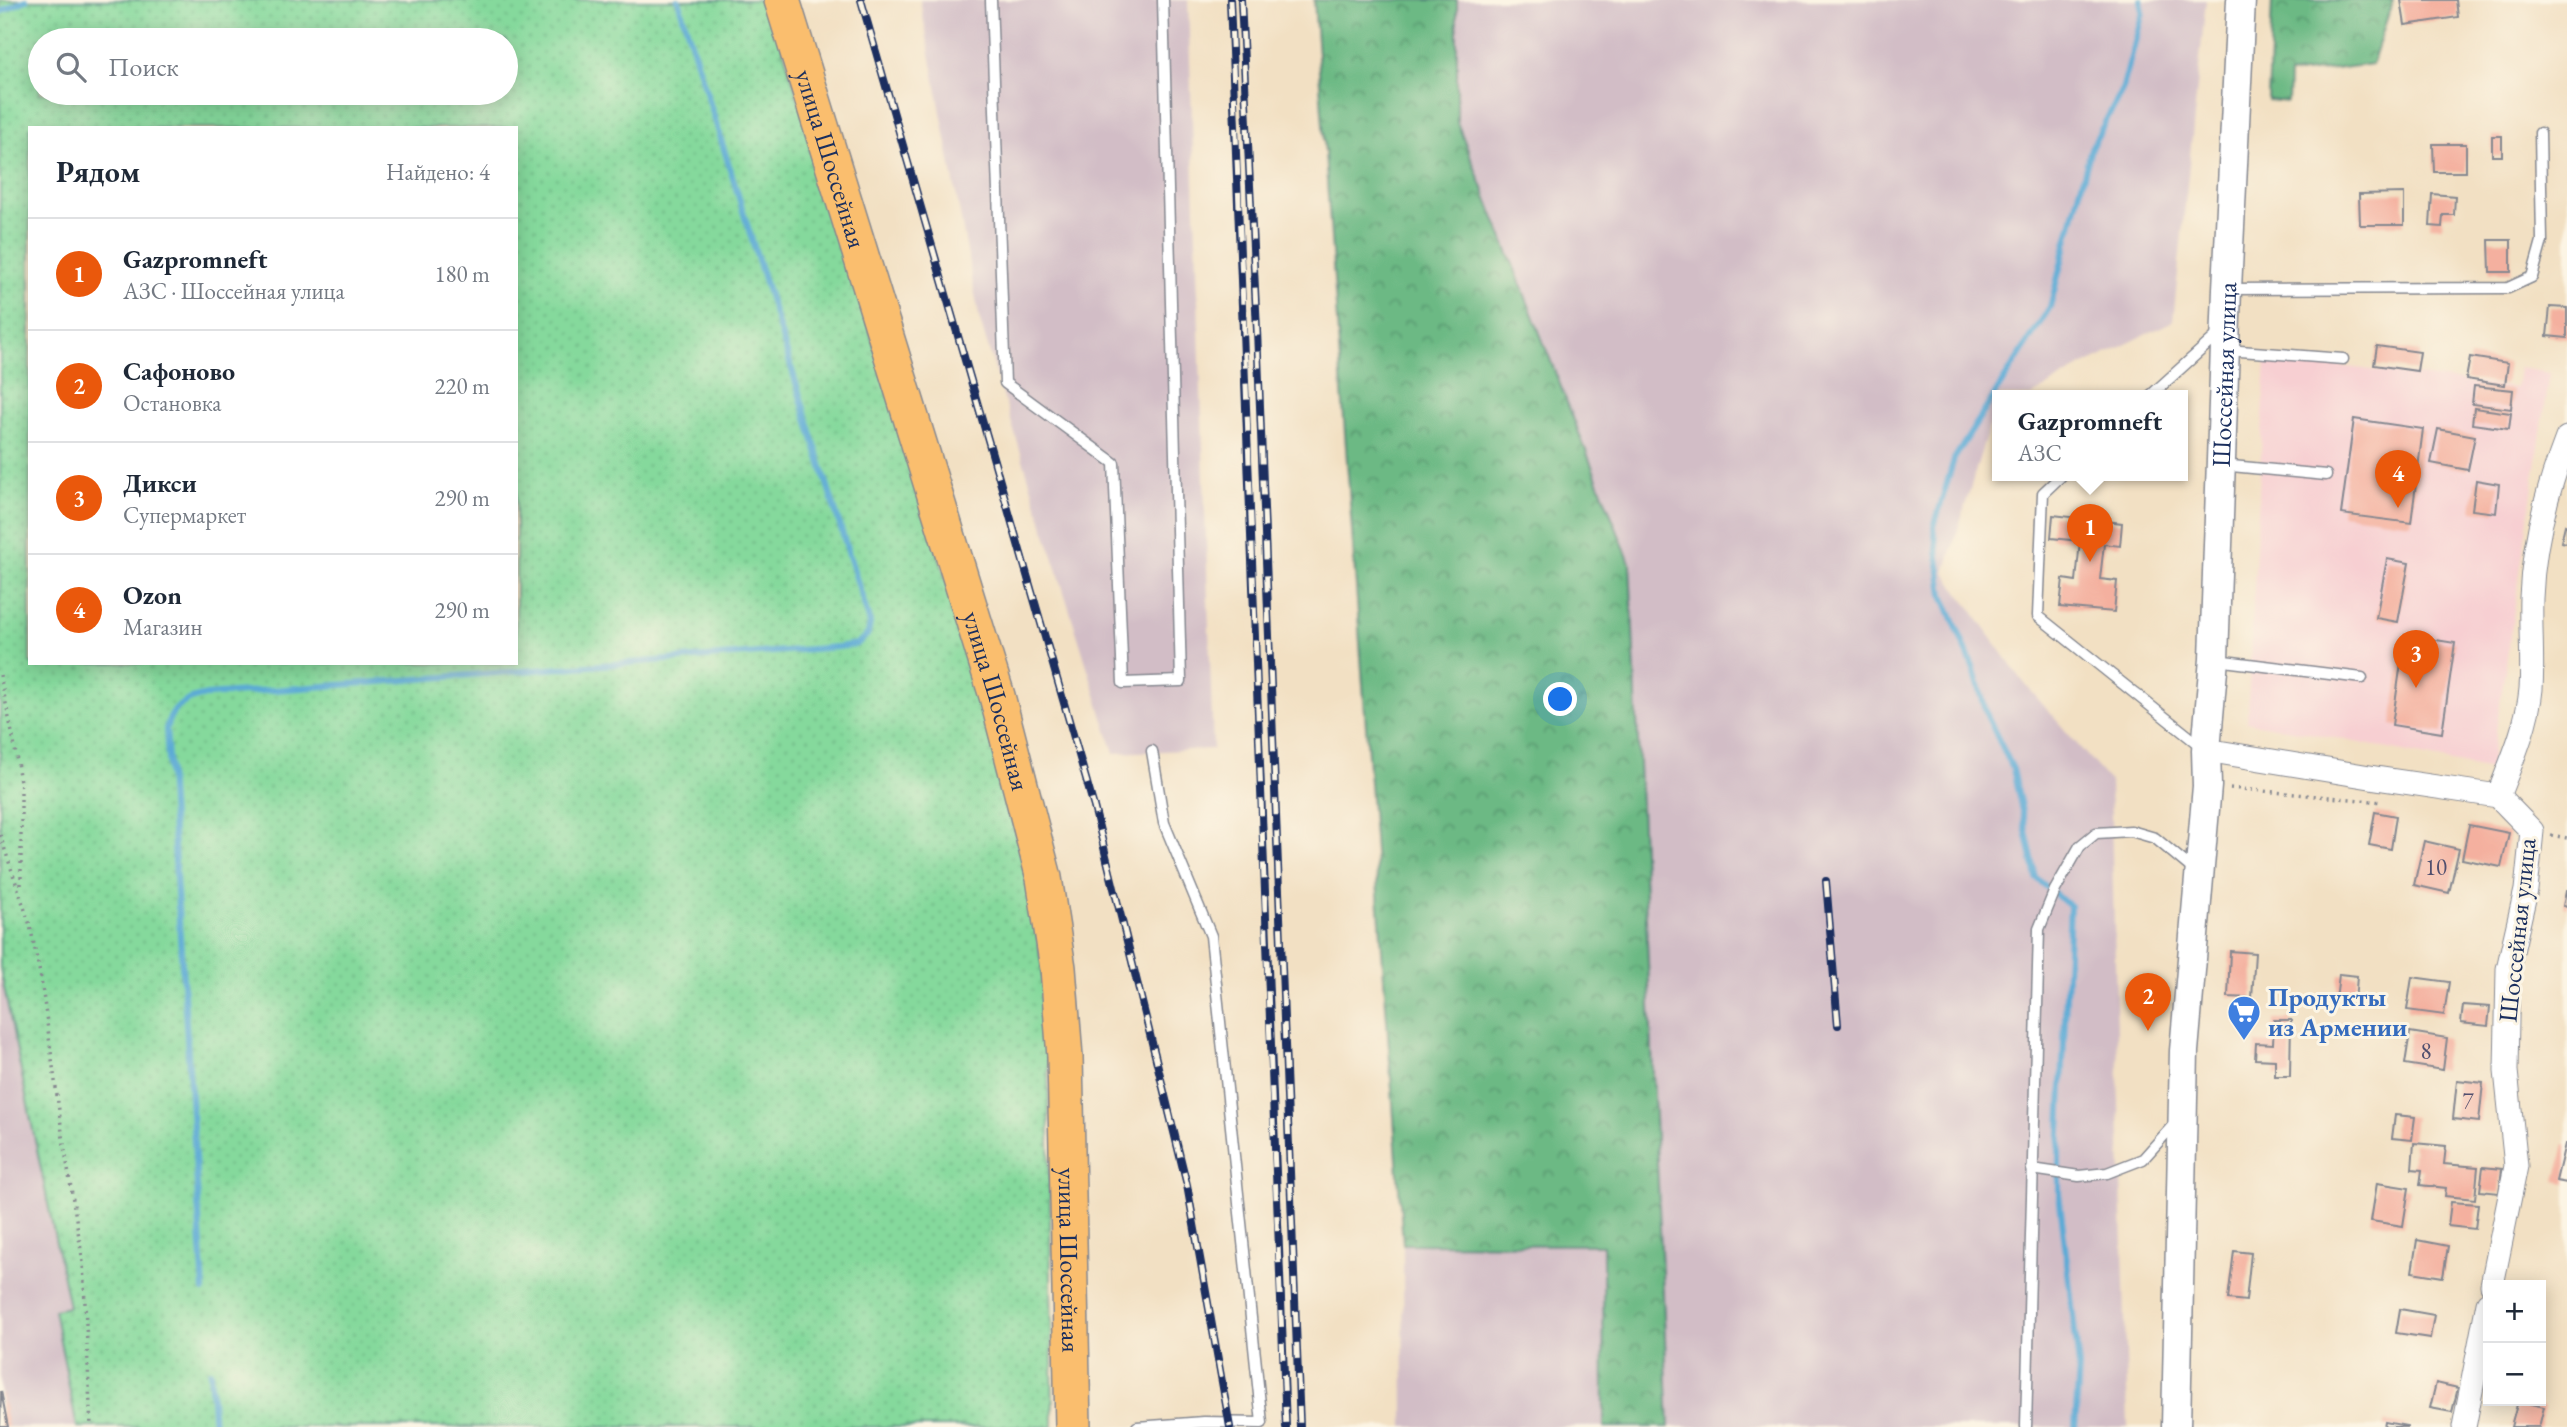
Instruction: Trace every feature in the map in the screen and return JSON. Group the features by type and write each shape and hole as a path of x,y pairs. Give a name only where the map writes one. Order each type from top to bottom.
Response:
{"main road":[{"name":"улица Шоссейная","path":"782,0 998,696 1044,878 1058,968 1065,1057 1073,1427"}],"street":[{"name":"Шоссейная улица","path":"2176,1427 2184,1051 2207,786 2206,750 2214,659 2227,289 2241,0"},
{"path":"2206,750 2498,796 2516,750 2531,691 2531,596 2537,535 2553,475 2567,438"},
{"name":"Шоссейная улица","path":"2493,1280 2516,1166 2506,1071 2508,969 2526,890 2532,831 2498,796"},
{"path":"2464,1427 2483,1329"}],"lane":[{"path":"991,0 1005,383 1114,463 1123,684 1181,681 1163,0"},
{"path":"2227,289 2508,288 2532,277 2542,241 2540,133"},
{"path":"2158,390 2225,339 2343,359"},
{"path":"2221,465 2326,475"},
{"path":"2056,481 2043,493 2038,616 2206,750"},
{"path":"2214,659 2362,678"},
{"path":"1137,1427 1204,1422 1262,1423 1211,936 1164,823 1152,751"},
{"path":"2026,1427 2039,929 2080,846 2096,833 2132,831 2155,838 2199,875"},
{"path":"2032,1169 2079,1176 2108,1173 2143,1159 2183,1115"}],"path":[{"path":"0,675 21,789 21,894"},
{"path":"2207,786 2388,803"},
{"path":"2532,831 2567,838"},
{"path":"0,835 21,894 41,979 83,1262 91,1427"}],"shaded area":[{"path":"920,0 1188,0 1213,749 1114,753 980,321"},
{"path":"1457,0 2206,0 2173,321 2082,366 2042,390 1992,390 1992,421 1945,573 2025,684 2110,782 2128,1427 1669,1427 1630,563 1457,122"},
{"path":"2266,357 2516,388 2519,368 2550,373 2490,770 2247,722"},
{"path":"0,968 69,1307 54,1311 77,1427 0,1427"},
{"path":"1403,1244 1603,1245 1604,1427 1404,1427"}],"green space":[{"path":"0,0 768,0 986,709 1032,900 1042,967 1048,1059 1053,1427 77,1427 54,1310 69,1307 0,968"},
{"path":"1314,0 1457,0 1457,122 1630,563 1669,1427 1604,1427 1603,1245 1403,1244"},
{"path":"2272,0 2393,0 2372,64 2289,75 2288,102 2268,100"}],"building":[{"path":"2401,0 2456,0 2458,17 2405,25"},
{"path":"2492,136 2502,136 2502,156 2492,156"},
{"path":"2433,144 2466,144 2466,172 2434,172"},
{"path":"2404,193 2404,225 2360,225 2359,194"},
{"path":"2432,194 2455,196 2454,215 2443,215 2442,227 2430,226"},
{"path":"2489,240 2511,240 2511,272 2490,272"},
{"path":"2550,307 2567,308 2567,338 2547,336"},
{"path":"2377,346 2420,352 2417,371 2374,365"},
{"path":"2470,357 2508,363 2505,385 2466,379"},
{"path":"2474,386 2513,390 2511,409 2472,404"},
{"path":"2474,408 2511,413 2509,429 2472,424"},
{"path":"2354,419 2423,429 2411,523 2341,514"},
{"path":"2438,429 2475,436 2468,470 2431,463"},
{"path":"2476,480 2499,484 2496,513 2472,510"},
{"path":"2053,515 2122,523 2120,546 2104,544 2100,579 2117,581 2114,612 2060,607 2063,579 2076,581 2080,541 2051,538"},
{"path":"2565,525 2567,526 2567,543 2561,542"},
{"path":"2387,559 2409,563 2398,622 2376,618"},
{"path":"2405,635 2455,643 2442,733 2392,725"},
{"path":"2375,812 2396,816 2391,849 2369,845"},
{"path":"2469,825 2509,833 2501,867 2462,859"},
{"path":"2424,841 2459,849 2449,893 2414,885"},
{"path":"2567,891 2567,907 2563,906"},
{"path":"2230,951 2255,953 2252,998 2228,997"},
{"path":"2339,974 2357,976 2355,1003 2336,1001"},
{"path":"2412,977 2449,982 2444,1015 2407,1010"},
{"path":"2463,1005 2490,1007 2488,1026 2461,1023"},
{"path":"2274,1020 2291,1020 2290,1076 2275,1076 2275,1060 2255,1059 2256,1043 2273,1044"},
{"path":"2410,1032 2447,1038 2443,1070 2405,1064"},
{"path":"2457,1080 2483,1083 2479,1122 2453,1119"},
{"path":"2395,1115 2415,1117 2412,1140 2392,1138"},
{"path":"2414,1143 2446,1146 2444,1164 2478,1167 2475,1199 2445,1196 2446,1188 2420,1185 2422,1170 2412,1169"},
{"path":"2567,1144 2567,1183 2556,1181"},
{"path":"2483,1167 2502,1169 2499,1193 2480,1191"},
{"path":"2377,1183 2409,1188 2403,1226 2371,1221"},
{"path":"2451,1202 2478,1204 2475,1229 2448,1226"},
{"path":"2417,1240 2448,1246 2443,1277 2412,1272"},
{"path":"2234,1251 2251,1253 2246,1301 2228,1299"},
{"path":"2400,1309 2434,1315 2430,1338 2396,1333"},
{"path":"2436,1383 2458,1388 2452,1412 2430,1408"},
{"path":"1,1391 8,1427 0,1427"},
{"path":"2517,1406 2544,1407 2539,1427 2511,1427"},
{"path":"2385,1422 2407,1426 2407,1427 2384,1427"}],"waterway":[{"path":"0,12 26,0"},
{"path":"204,1290 166,729 175,710 186,702 207,695 838,647 857,644 868,634 870,623 678,0"},
{"path":"1998,390 2050,307 2091,148 2122,91 2143,12 2141,0"},
{"path":"1992,399 1954,459 1934,527 1943,595 1973,667 1988,718 2013,769 2036,878 2070,906 2059,1193 2079,1367 2075,1427"},
{"path":"210,1372 214,1427"}],"railway":[{"path":"861,0 1094,807 1187,1185 1230,1427"},
{"path":"1230,0 1286,1427"},
{"path":"1241,0 1257,330 1300,1427"},
{"path":"1826,881 1838,1025"}],"place":[{"name":"Ozon","path":"2398,508"},
{"name":"Gazpromneft","path":"2090,562"},
{"name":"Дикси","path":"2416,688"},
{"name":"Сафоново","path":"2148,1031"},
{"name":"Продукты из Армении","path":"2244,1042"}]}
